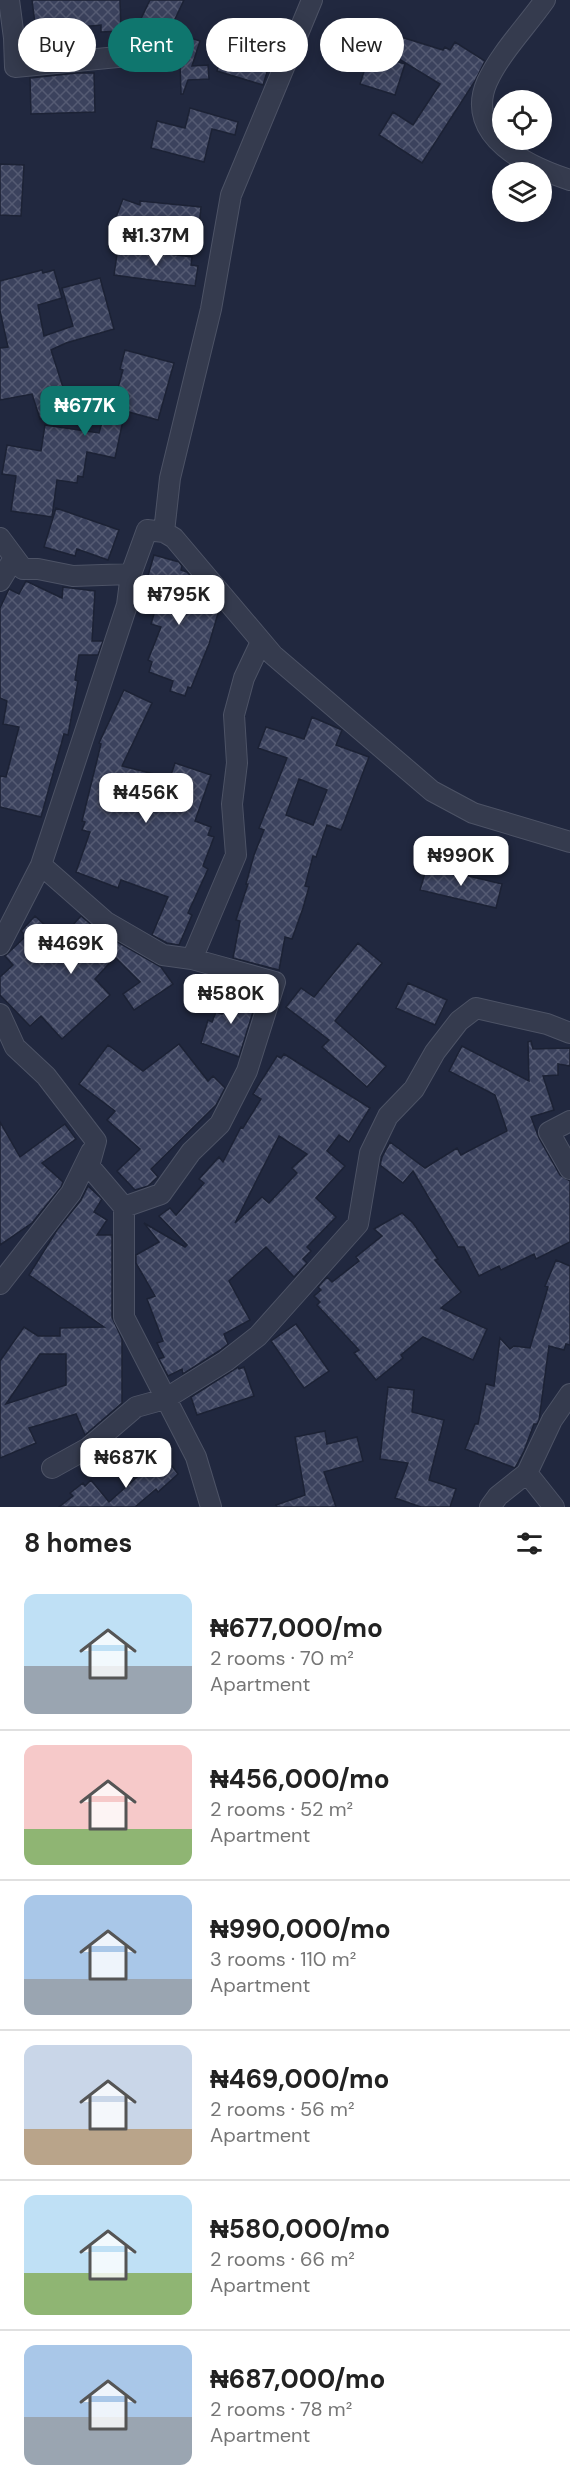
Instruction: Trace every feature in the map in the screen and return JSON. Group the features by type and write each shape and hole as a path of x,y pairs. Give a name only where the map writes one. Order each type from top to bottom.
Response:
{"street":[{"path":"9,0 15,67 108,59"},
{"path":"164,532 171,478 211,309 231,195 312,0"},
{"path":"545,0 513,41 488,82 483,95 482,112 488,128 518,157 529,165 570,180"},
{"path":"0,945 41,865 127,605 130,574 147,531 164,532 174,538 228,599 273,655 432,791 473,813 570,842"},
{"path":"0,538 23,569 38,569 73,576 130,574"},
{"path":"0,580 14,558"},
{"path":"192,959 236,855 232,804 237,763 234,715 244,678 261,642"},
{"path":"41,865 106,922 163,955 192,959 275,982 247,1071 220,1124 191,1152 161,1194 124,1207"},
{"path":"52,1468 88,1448 136,1407 165,1399 226,1361 258,1336 358,1224 370,1153 388,1116 414,1089 435,1052 459,1021 477,1008 547,1024 570,1033"},
{"path":"0,1014 15,1047 46,1076 96,1141"},
{"path":"570,1121 549,1132 570,1169"},
{"path":"96,1141 89,1166 124,1207 124,1317 196,1457 211,1507"},
{"path":"0,1284 71,1193 96,1141"},
{"path":"490,1507 498,1496 528,1473 552,1420 570,1394"},
{"path":"528,1473 554,1507"}],"building":[{"path":"32,0 120,0 121,18 108,18 108,32 101,32 101,25 96,25 96,18 34,18"},
{"path":"150,0 184,0 175,18 141,18"},
{"path":"404,38 443,50 445,47 450,50 455,42 485,61 475,81 422,163 379,135 393,112 413,125 440,84 404,62"},
{"path":"194,39 200,41 194,60"},
{"path":"206,65 209,79 188,80 181,94 180,72 194,72 194,66"},
{"path":"220,72 267,72 263,85"},
{"path":"364,72 402,72 395,95 360,84"},
{"path":"94,73 95,112 31,114 30,78"},
{"path":"190,108 238,122 235,135 212,129 204,162 151,148 157,121 185,128"},
{"path":"0,164 24,165 21,216 0,215"},
{"path":"123,199 140,205 140,201 201,207 199,227 129,220 124,235 111,230"},
{"path":"118,247 192,257 191,265 198,266 195,286 114,275"},
{"path":"42,270 43,273 54,270 62,298 38,305 44,336 73,326 62,288 100,278 114,329 66,343 51,350 70,409 40,419 32,394 0,400 0,348 8,347 0,311 0,281"},
{"path":"125,350 174,363 158,420 125,411 115,458 87,452 83,477 78,476 77,483 57,480 52,517 11,511 16,476 2,474 7,445 41,451 45,425 99,433 103,419 109,420 123,370 120,369"},
{"path":"56,508 119,530 108,560 77,549 75,556 44,547"},
{"path":"154,555 179,562 182,566 181,570 187,572 196,582 190,599 217,607 219,610 209,644 191,688 188,687 185,696 170,691 173,681 149,672 152,662 148,660 161,627 151,624 163,584 147,579"},
{"path":"26,581 62,598 63,587 95,591 92,641 103,641 98,655 79,655 75,680 78,681 68,735 64,734 41,817 0,807 0,776 6,777 19,727 3,724 7,701 0,698 0,608 9,589 19,594"},
{"path":"124,690 152,703 122,766 170,778 175,763 211,775 195,821 211,827 208,835 214,837 203,866 208,869 188,913 192,915 179,945 167,943 152,935 168,897 121,880 118,888 76,872 90,832 82,830 85,822 82,821 101,744 99,743"},
{"path":"312,717 342,730 336,745 369,757 341,830 327,825 316,857 313,856 305,886 309,887 303,908 292,939 285,937 279,970 233,958 240,921 236,920 248,884 246,884 254,855 264,830 259,828 287,758 258,748 266,727 304,739","holes":["299,779 327,790 313,825 286,815"]},
{"path":"427,866 502,884 496,908 420,890"},
{"path":"35,916 60,939 81,916 100,932 161,967 173,984 134,1010 123,994 140,982 115,957 95,979 110,995 62,1039 41,1016 30,1026 0,995 0,977 13,965 5,956 26,936 21,931"},
{"path":"358,943 382,963 335,1021 386,1066 367,1087 322,1047 329,1040 286,1007 301,988 314,997"},
{"path":"408,983 447,1000 435,1025 396,1008"},
{"path":"231,990 257,999 239,1057 201,1043 208,1020 212,1022 216,1012 222,1014"},
{"path":"531,1041 533,1049 570,1048 570,1066 558,1064 558,1075 543,1076 554,1110 531,1117 539,1138 560,1175 570,1181 570,1242 536,1259 534,1254 501,1270 499,1266 479,1276 464,1247 458,1247 413,1171 403,1183 380,1165 390,1142 425,1168 457,1148 461,1155 507,1131 495,1095 449,1071 462,1046 529,1081 528,1042"},
{"path":"179,1044 208,1081 213,1076 225,1088 216,1105 151,1169 158,1177 148,1186 135,1190 117,1171 140,1149 107,1120 115,1111 79,1084 108,1045 143,1071"},
{"path":"284,1054 370,1108 349,1142 339,1135 327,1151 345,1166 316,1198 336,1217 307,1247 311,1251 303,1259 307,1263 294,1277 266,1247 229,1281 250,1320 224,1334 228,1344 219,1351 183,1374 182,1369 168,1376 159,1359 164,1357 157,1343 163,1341 147,1299 155,1296 136,1263 136,1255 159,1242 144,1223 185,1247 187,1245 159,1216 170,1208 176,1215 204,1183 199,1179 219,1157 223,1162 241,1127 243,1128 261,1099 253,1094 277,1056 281,1058","holes":["279,1136 307,1154 292,1168 297,1173 269,1203 262,1197 235,1223"]},
{"path":"0,1122 20,1157 65,1124 76,1139 42,1163 63,1182 61,1187 32,1223 0,1245"},
{"path":"88,1186 102,1199 94,1212 107,1220 97,1235 112,1235 112,1317 122,1339 122,1403 85,1435 76,1414 29,1428 36,1443 0,1458 0,1361 24,1327 38,1336 60,1336 60,1328 104,1327 29,1275 57,1230 81,1200","holes":["40,1354 66,1354 66,1385 6,1404"]},
{"path":"402,1213 413,1223 438,1259 435,1260 461,1292 441,1308 487,1329 473,1360 423,1337 401,1355 403,1358 376,1380 354,1353 359,1350 317,1305 320,1302 314,1296 321,1290 318,1287 327,1277 332,1282 359,1261 356,1257 382,1236 374,1229"},
{"path":"556,1260 570,1266 570,1345 566,1344 564,1350 549,1346 539,1420 537,1424 534,1424 515,1468 465,1449 475,1424 478,1424 486,1384 494,1386 500,1338 510,1349 514,1346 530,1348 548,1287 545,1286"},
{"path":"296,1324 329,1371 304,1388 271,1341"},
{"path":"238,1367 239,1369 244,1367 254,1396 197,1415 191,1397"},
{"path":"388,1387 414,1390 412,1412 444,1420 429,1480 456,1489 450,1507 421,1507 395,1498 408,1463 380,1459"},
{"path":"325,1431 327,1444 357,1437 363,1461 324,1472 336,1507 277,1507 276,1505 305,1495 295,1437"},
{"path":"163,1454 178,1474 158,1492 156,1489 135,1507 59,1507 73,1496 70,1493 83,1483 85,1486 91,1480 109,1502"}]}
